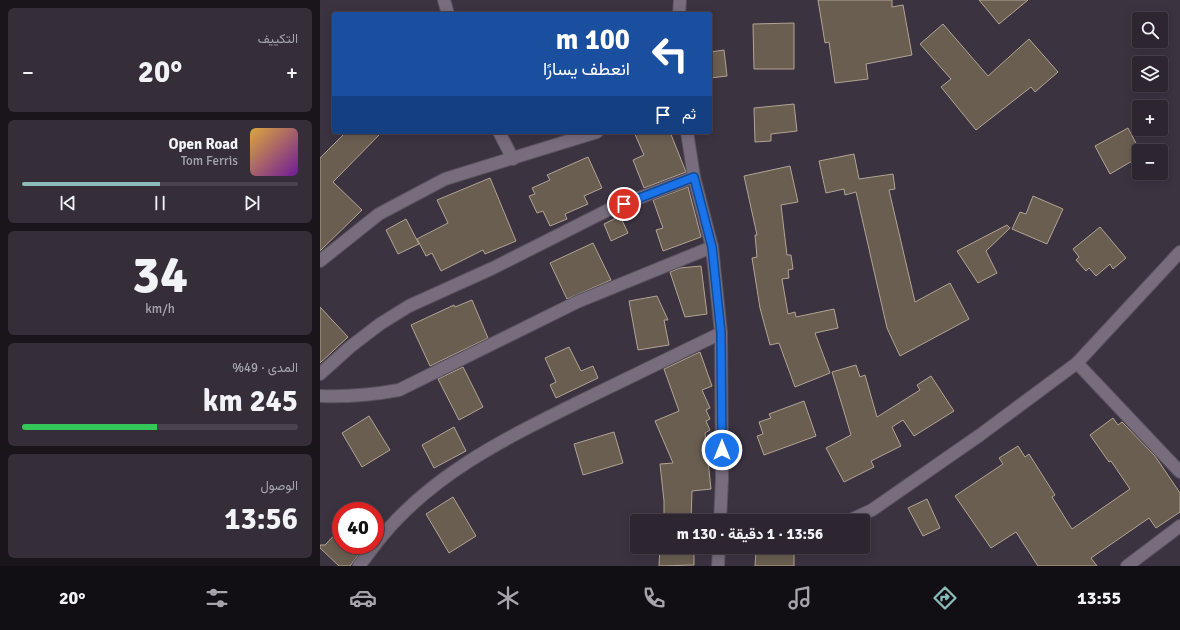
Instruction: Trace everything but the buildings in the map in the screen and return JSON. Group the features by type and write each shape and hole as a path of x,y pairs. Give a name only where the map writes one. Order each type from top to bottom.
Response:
{"street":[{"path":"444,0 447,12"},
{"path":"680,0 680,12"},
{"path":"500,134 513,159"},
{"path":"320,262 379,214 445,179 591,134"},
{"path":"687,134 694,177 712,247 721,333 722,479 720,514"},
{"path":"320,374 350,347 380,324 409,306 493,268 610,209 694,177"},
{"path":"320,396 372,396 399,390 577,302 712,247"},
{"path":"863,514 872,510 980,435 1077,363 1180,252"},
{"path":"384,535 422,495 475,456 523,429 721,333"},
{"path":"1077,363 1180,472"},
{"path":"1127,566 1180,526"},
{"path":"358,566 368,554"},
{"path":"718,566 719,554"}],"route":[{"path":"624,204 694,177 712,247 721,333 722,450"}]}
